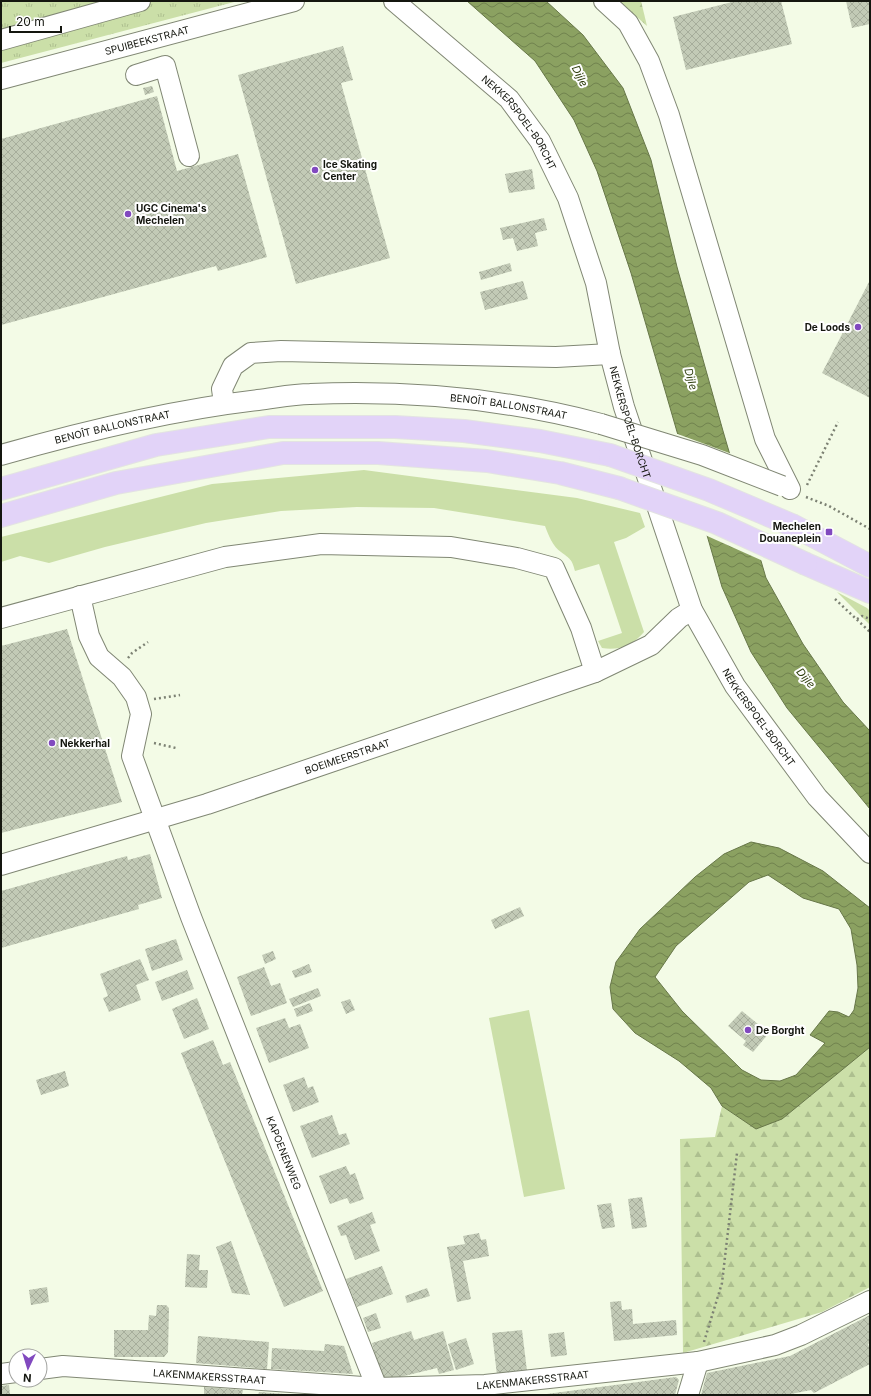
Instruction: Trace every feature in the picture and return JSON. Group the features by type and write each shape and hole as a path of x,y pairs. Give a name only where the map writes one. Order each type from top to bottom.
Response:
{"main road":[{"path":"1,489 156,445 269,427 395,427 464,431 540,441 610,455 709,490 794,526 870,566"},
{"path":"1,516 116,483 283,453 378,453 486,461 560,473 619,488 717,523 870,592"}],"street":[{"path":"1,40 140,1"},
{"name":"SPUIBEEKSTRAAT","path":"1,79 294,1"},
{"name":"NEKKERSPOEL-BORCHT","path":"394,1 510,99 540,141 568,198 596,283 610,354 624,406 686,614 735,686 817,797 870,853"},
{"path":"604,1 628,23 651,68 669,115 765,439 794,493"},
{"path":"136,75 165,66 189,156"},
{"path":"224,404 222,389 233,366 251,353 281,351 556,357 610,354"},
{"name":"BENOÎT BALLONSTRAAT","path":"1,455 84,433 177,412 224,404 308,394 406,394 473,399 538,408 601,424 702,455 794,493"},
{"path":"1,618 225,557 321,544 451,547 517,558 554,568 581,628 595,672"},
{"path":"80,596 89,636 99,657 122,677 137,702"},
{"name":"BOEIMEERSTRAAT","path":"1,865 156,820 595,672 650,645 686,614"},
{"name":"KAPOENENWEG","path":"137,702 141,714 132,756 191,917 377,1388"},
{"name":"LAKENMAKERSSTRAAT","path":"48,1368 62,1366 377,1388 485,1385 698,1362 775,1344 814,1329 870,1301"},
{"path":"688,1395 698,1362"}],"path":[{"path":"838,422 794,493 829,506 870,528"},
{"path":"831,596 870,632"},
{"path":"857,619 862,616 870,619"},
{"path":"117,672 132,653 148,642"},
{"path":"137,702 180,695"},
{"path":"136,738 176,748"},
{"path":"698,1362 722,1283 737,1153"}],"green space":[{"path":"1,1 238,1 1,63"},
{"path":"619,1 641,1 647,26"},
{"path":"364,470 577,498 640,513 645,527 626,538 614,542 644,632 630,644 620,648 602,648 598,641 622,633 599,564 575,571 573,564 567,556 558,550 553,544 545,526 434,508 357,507 281,511 206,523 105,547 49,563 20,556 1,562 1,537 212,484"},
{"path":"837,592 870,611 870,625"},
{"path":"529,1010 565,1189 524,1197 489,1018"},
{"path":"870,1047 870,1287 822,1312 683,1353 680,1139 715,1137 722,1106 756,1129 782,1119"}],"water":[{"name":"Dijle","path":"467,1 546,1 583,35 623,88 651,160 677,267 766,578 803,644 843,702 870,731 870,809 787,708 751,652 722,587 631,273 597,171 574,120 535,61"},
{"path":"751,842 779,848 823,871 870,908 870,1047 782,1119 756,1129 722,1106 711,1088 679,1061 635,1033 613,1009 610,987 616,962 640,929 695,877 724,854","holes":["768,875 803,898 839,909 851,929 857,965 858,988 854,1010 849,1017 838,1012 829,1011 810,1035 825,1043 796,1075 780,1081 761,1080 742,1070 682,1011 655,977 676,946 749,882"]}],"pier":[{"path":"675,433 732,454 763,561 705,535"}],"building":[{"path":"736,1 781,1 792,44 686,70 673,17"},
{"path":"846,1 870,1 870,24 852,28"},
{"name":"Ice Skating Center","path":"343,46 353,80 341,83 390,258 296,284 238,75"},
{"path":"152,86 154,92 145,95 143,88"},
{"name":"UGC Cinema's Mechelen","path":"157,96 177,171 238,154 267,257 218,271 216,266 1,325 1,139"},
{"path":"532,169 535,189 509,193 505,174"},
{"path":"544,218 547,230 535,233 538,246 517,251 513,238 503,240 500,228"},
{"path":"510,263 512,271 481,280 479,272"},
{"name":"De Loods","path":"870,280 870,398 822,373"},
{"path":"523,281 528,299 485,310 480,292"},
{"name":"Nekkerhal","path":"67,629 122,802 1,833 1,646"},
{"path":"150,854 162,898 138,905 139,909 1,948 1,891 127,856 128,860"},
{"path":"520,907 524,916 495,929 491,920"},
{"path":"176,939 183,960 152,971 145,949"},
{"path":"273,951 276,959 265,964 262,955"},
{"path":"140,959 149,980 136,985 141,1000 109,1012 103,998 108,996 100,974"},
{"path":"309,964 312,972 295,978 292,971"},
{"path":"264,967 271,986 280,983 287,1003 251,1016 237,977"},
{"path":"187,970 194,989 162,1001 155,982"},
{"path":"318,988 321,996 293,1007 289,999"},
{"path":"197,998 209,1029 184,1039 172,1009"},
{"path":"350,999 355,1010 346,1014 341,1002"},
{"path":"310,1003 313,1011 297,1017 294,1009"},
{"name":"De Borght","path":"742,1011 769,1033 753,1052 743,1045 746,1041 728,1026"},
{"path":"285,1018 289,1028 300,1024 309,1048 269,1063 256,1028"},
{"path":"213,1040 223,1065 230,1062 323,1291 284,1307 181,1053"},
{"path":"65,1071 69,1086 41,1095 36,1080"},
{"path":"304,1077 308,1088 313,1086 319,1102 293,1112 283,1085"},
{"path":"332,1115 339,1135 346,1133 350,1144 312,1158 300,1126"},
{"path":"346,1166 350,1175 355,1173 364,1199 350,1204 347,1198 330,1204 319,1176"},
{"path":"642,1197 647,1227 632,1229 628,1199"},
{"path":"611,1203 615,1227 602,1229 597,1205"},
{"path":"372,1212 376,1223 370,1225 380,1251 355,1260 346,1235 341,1236 337,1226"},
{"path":"479,1233 481,1240 486,1239 489,1256 463,1261 471,1299 457,1302 447,1247 465,1244 463,1236"},
{"path":"231,1241 250,1295 232,1293 216,1247"},
{"path":"187,1254 200,1255 199,1270 208,1270 207,1288 185,1287"},
{"path":"382,1266 393,1294 357,1307 346,1279"},
{"path":"47,1287 49,1302 31,1305 29,1290"},
{"path":"427,1288 430,1296 407,1303 405,1296"},
{"path":"621,1301 622,1310 632,1309 633,1324 676,1320 677,1335 614,1341 610,1302"},
{"path":"157,1305 166,1305 169,1308 168,1352 164,1357 114,1357 114,1330 148,1330 149,1315 156,1316"},
{"path":"376,1313 381,1328 368,1332 363,1318"},
{"path":"870,1315 870,1343 868,1344 870,1350 870,1364 814,1393 811,1390 786,1395 701,1395 707,1373 790,1356"},
{"path":"522,1330 527,1371 497,1375 492,1333"},
{"path":"411,1331 414,1340 443,1331 454,1370 439,1374 437,1368 396,1378 381,1377 372,1343"},
{"path":"564,1332 567,1355 551,1357 548,1334"},
{"path":"198,1336 269,1342 267,1369 196,1363"},
{"path":"466,1338 474,1364 456,1370 448,1344"},
{"path":"325,1344 344,1346 353,1374 271,1369 272,1348 324,1351"},
{"path":"676,1377 679,1380 675,1395 539,1395"},
{"path":"8,1385 10,1395 1,1395 1,1386"},
{"path":"204,1387 243,1390 242,1395 204,1395"},
{"path":"259,1392 285,1394 285,1395 258,1395"}],"place":[{"name":"Ice Skating Center","path":"315,170"},
{"name":"UGC Cinema's Mechelen","path":"128,214"},
{"name":"De Loods","path":"858,327"},
{"name":"Mechelen Douaneplein","path":"829,532"},
{"name":"Nekkerhal","path":"52,743"},
{"name":"De Borght","path":"748,1030"}]}
